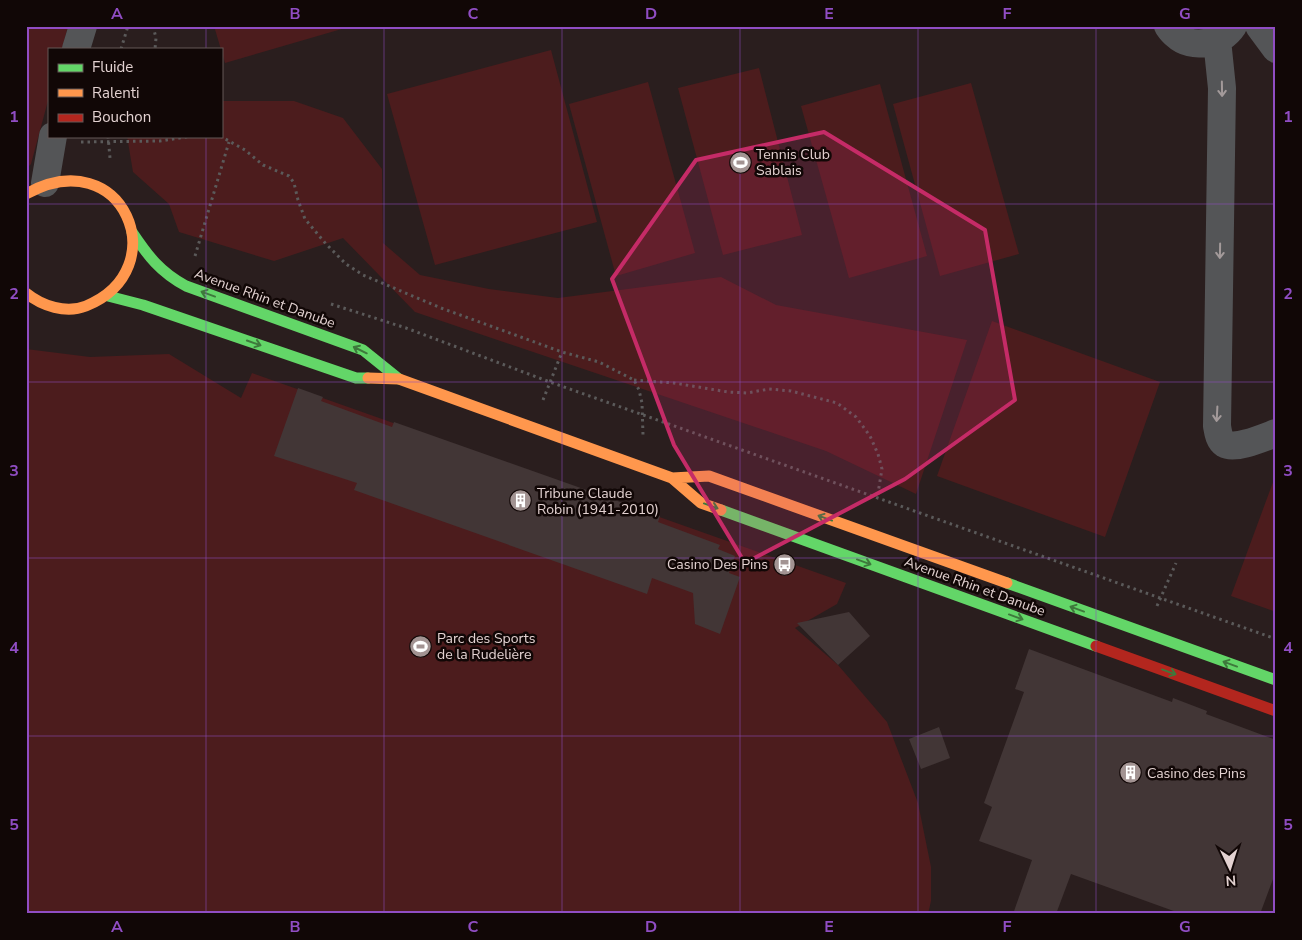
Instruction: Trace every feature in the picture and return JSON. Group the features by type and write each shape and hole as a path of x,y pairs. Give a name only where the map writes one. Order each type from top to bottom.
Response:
{"street":[{"path":"76,48 83,26"},
{"path":"1168,26 1177,37 1197,44 1225,33 1222,88 1217,426 1220,438 1226,445 1234,446 1276,433"},
{"path":"1259,26 1276,49"},
{"path":"36,189 53,139"},
{"path":"26,293 43,304 58,308 76,308 93,304 108,296 118,285 128,270 132,254 132,232 126,214 116,200 102,189 83,181 65,179 36,189"},
{"name":"Avenue Rhin et Danube","path":"132,232 154,265 169,277 186,286 363,350 399,379"},
{"name":"Avenue Rhin et Danube","path":"108,296 151,307 356,378 399,379 672,478 701,503 1276,711"},
{"name":"Avenue Rhin et Danube","path":"672,478 709,476 1276,680"}],"path":[{"path":"121,48 128,26"},
{"path":"153,26 156,38 155,48"},
{"path":"222,137 244,150 263,165 289,176 294,182 305,219 346,264 363,275 441,308 562,352 599,362 634,380 674,383 728,392 791,391 837,403 856,417 870,436 882,469 880,488"},
{"path":"53,139 160,141 179,138"},
{"path":"186,252 194,258 229,142"},
{"path":"323,301 406,328 550,382 1276,639"},
{"path":"531,427 562,352"},
{"path":"634,380 639,390 645,468"},
{"path":"1145,633 1176,563"}],"highlighted area":[{"path":"824,132 985,230 1015,400 905,479 745,563 674,445 612,279 696,160"}],"shaded area":[{"path":"26,26 68,26 62,48 48,48 48,101 31,164 26,169"},
{"path":"214,26 352,26 225,63"},
{"path":"551,50 597,222 435,265 387,94"},
{"name":"Tennis Club Sablais","path":"759,68 802,235 723,255 678,88"},
{"path":"648,82 695,253 616,276 569,104"},
{"path":"971,83 1019,254 940,276 893,104"},
{"path":"880,84 927,256 849,278 801,106"},
{"path":"222,101 294,101 343,118 382,169 383,243 420,275 489,289 558,298 721,277 776,305 967,340 916,494 826,451 415,312 343,238 274,261 179,232 169,204 133,172 127,138 222,138"},
{"path":"992,321 1160,382 1105,537 937,476"},
{"name":"Parc des Sports de la Rudelière","path":"26,349 90,357 169,354 241,398 252,373 846,583 837,604 795,628 838,665 887,722 918,803 931,867 931,901 928,914 26,914"},
{"path":"1276,474 1276,612 1231,596"}],"building":[{"path":"298,388 323,397 321,401 392,427 394,422 660,516 658,522 720,545 718,549 735,556 729,573 740,577 720,634 695,624 693,593 652,578 647,594 354,490 357,483 274,456"},
{"path":"849,612 870,636 838,665 797,623"},
{"name":"Casino des Pins","path":"1029,649 1172,702 1173,698 1207,711 1206,714 1276,740 1276,871 1260,914 1182,914 1071,874 1056,914 1013,914 1032,860 979,841 992,807 984,803 1024,692 1015,689"},
{"path":"939,727 950,758 921,769 909,739"}],"traffic: fast":[{"path":"132,232 155,263 186,286 363,350 399,379"},
{"path":"108,296 143,305 356,378 368,378"},
{"path":"721,510 1096,646"},
{"path":"1007,583 1276,680"}],"traffic: slow":[{"path":"26,194 60,182 89,184 112,196 126,216 133,240 129,265 114,288 86,306 62,309 39,302 26,293"},
{"path":"368,378 399,379 672,478 701,503 721,510"},
{"path":"672,478 709,476 1007,583"}],"traffic: jam":[{"path":"1096,646 1276,711"}],"place":[{"name":"Tennis Club Sablais","path":"740,162"},
{"name":"Tribune Claude Robin (1941-2010)","path":"521,501"},
{"name":"Casino Des Pins","path":"784,564"},
{"name":"Parc des Sports de la Rudelière","path":"421,646"},
{"name":"Casino des Pins","path":"1131,773"}]}
